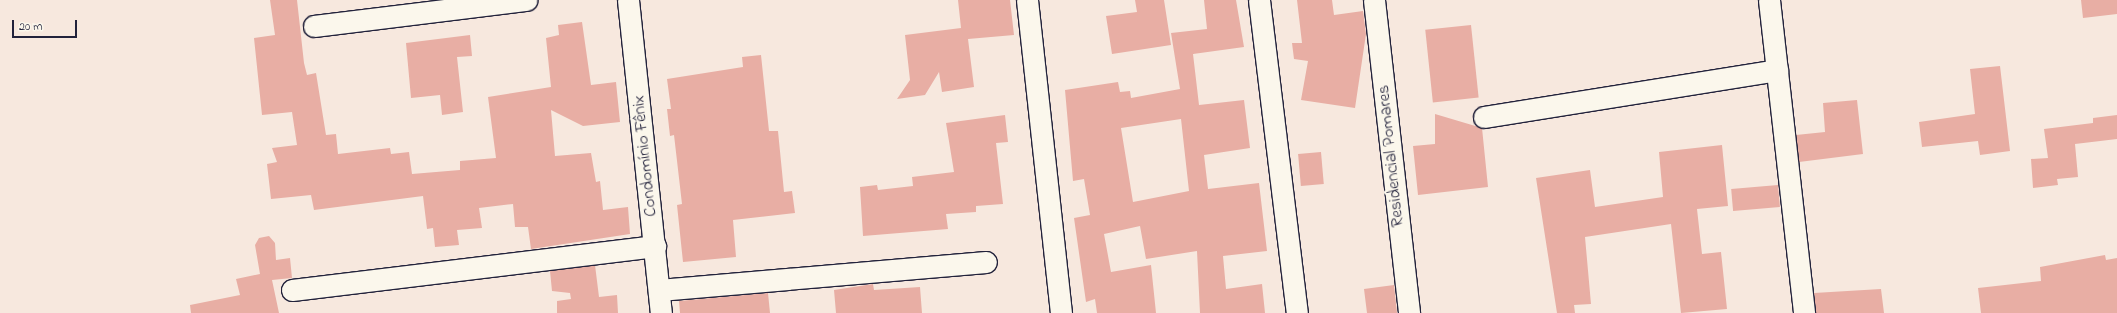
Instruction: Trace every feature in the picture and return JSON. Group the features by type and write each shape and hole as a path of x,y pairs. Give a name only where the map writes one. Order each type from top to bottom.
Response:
{"street":[{"path":"314,26 526,0"},
{"name":"Condomínio Fênix","path":"628,0 661,313"},
{"path":"1027,0 1062,313"},
{"path":"1259,0 1297,313"},
{"name":"Residencial Pomares","path":"1374,0 1409,313"},
{"path":"1769,0 1804,313"},
{"path":"1484,117 1777,70"},
{"path":"292,290 655,246"},
{"path":"659,290 986,262"}],"building":[{"path":"270,0 297,0 304,63 307,75 316,73 326,135 336,134 338,154 390,148 391,154 409,152 412,174 460,170 460,161 496,158 488,97 551,87 546,38 559,35 558,25 582,22 591,85 616,82 620,122 583,126 551,110 555,156 591,153 596,182 600,181 603,210 628,207 630,234 531,249 528,227 515,227 513,204 479,208 482,228 457,230 459,245 435,247 433,228 427,229 423,196 314,210 311,195 271,199 267,164 277,162 272,148 297,145 292,112 262,115 254,38 275,35"},
{"path":"958,0 1010,0 1014,35 968,39 974,87 942,92 939,72 925,95 897,99 910,80 905,35 961,28"},
{"path":"1135,0 1164,0 1171,45 1112,54 1106,16 1137,12"},
{"path":"1204,0 1236,0 1244,47 1193,54 1199,105 1244,100 1250,148 1204,155 1208,189 1259,183 1267,251 1223,256 1226,289 1262,284 1265,313 1200,313 1197,251 1146,259 1140,226 1104,234 1111,272 1151,265 1156,313 1097,313 1095,299 1086,302 1074,218 1090,215 1084,179 1073,181 1065,90 1118,82 1120,92 1130,91 1131,98 1180,89 1171,33 1207,29","holes":["1181,119 1189,191 1133,202 1121,128"]},
{"path":"1297,0 1332,0 1334,15 1363,11 1366,34 1355,108 1301,100 1308,61 1294,59 1292,43 1302,43"},
{"path":"2081,0 2117,0 2117,14 2083,18"},
{"path":"1471,25 1479,98 1433,102 1425,30"},
{"path":"470,35 472,56 457,57 463,112 442,115 440,95 411,98 406,43"},
{"path":"761,55 769,131 778,131 784,192 792,191 795,213 733,220 736,257 683,262 677,205 682,204 674,135 670,136 667,109 671,109 667,79 743,67 742,57"},
{"path":"2000,66 2010,151 1980,155 1978,141 1922,147 1919,122 1975,114 1970,69"},
{"path":"1857,100 1863,154 1799,162 1796,135 1825,132 1823,103"},
{"path":"1435,114 1482,128 1488,187 1418,195 1413,146 1435,144"},
{"path":"1005,115 1008,142 996,143 1003,204 976,206 976,212 946,214 948,229 863,236 860,187 877,185 878,190 913,186 912,177 954,172 946,123"},
{"path":"2117,115 2117,139 2075,144 2078,177 2057,179 2058,185 2033,188 2031,159 2048,158 2044,129 2093,123 2093,118"},
{"path":"1722,145 1728,206 1697,209 1702,254 1721,252 1727,309 1681,313 1671,224 1585,237 1591,304 1574,305 1575,313 1557,313 1536,178 1590,170 1595,207 1663,197 1659,152"},
{"path":"1321,152 1324,184 1301,186 1298,154"},
{"path":"1778,185 1780,207 1733,211 1731,189"},
{"path":"269,236 275,243 276,260 290,258 292,278 272,280 279,313 191,313 190,305 240,295 236,279 260,274 255,245 259,238"},
{"path":"2105,255 2106,260 2117,258 2117,313 1981,313 1978,288 2041,281 2040,267"},
{"path":"595,265 599,297 617,295 618,313 557,313 557,301 571,299 570,293 552,291 550,271"},
{"path":"873,284 874,290 920,287 922,313 836,313 834,290"},
{"path":"1394,285 1397,313 1367,313 1364,289"},
{"path":"1881,289 1884,313 1816,313 1814,293"},
{"path":"768,293 770,313 680,313 679,301"}]}
